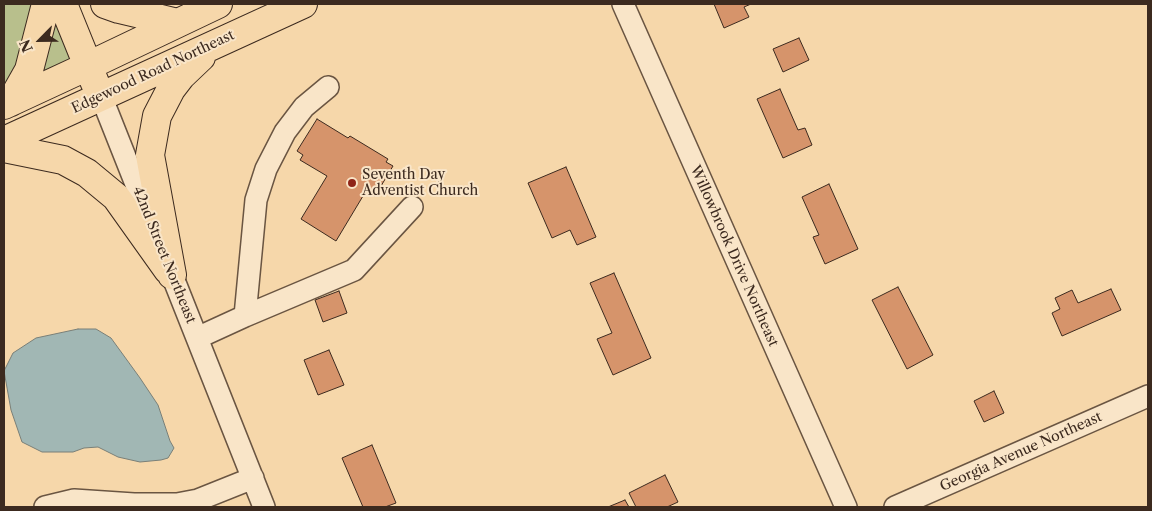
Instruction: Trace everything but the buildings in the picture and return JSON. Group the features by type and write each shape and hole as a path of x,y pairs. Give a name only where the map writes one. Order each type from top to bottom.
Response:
{"main road":[{"path":"7,103 29,70 46,4"},
{"name":"42nd Street Northeast","path":"63,4 100,96"},
{"path":"105,4 119,10 178,23"},
{"path":"7,103 218,4"},
{"name":"Edgewood Road Northeast","path":"4,141 303,4"},
{"path":"172,275 150,156 158,116 171,89 181,76 216,43"},
{"path":"4,148 63,160 87,173 116,197 172,275"}],"street":[{"name":"Willowbrook Drive Northeast","path":"624,4 846,507"},
{"path":"245,316 256,200 266,169 285,132 304,107 328,87"},
{"name":"42nd Street Northeast","path":"100,96 264,507"},
{"path":"197,338 354,270 412,206"},
{"name":"Georgia Avenue Northeast","path":"895,507 1148,396"},
{"path":"45,507 74,500 134,504 177,504 198,500 253,478"}],"green space":[{"path":"4,4 63,4 88,66 4,105"}],"water":[{"path":"78,329 96,329 111,338 140,378 158,405 174,448 168,458 140,462 118,457 98,447 84,448 73,452 42,452 22,442 11,410 4,371 13,353 36,338"}],"place":[{"name":"Seventh Day Adventist Church","path":"352,183"}]}
